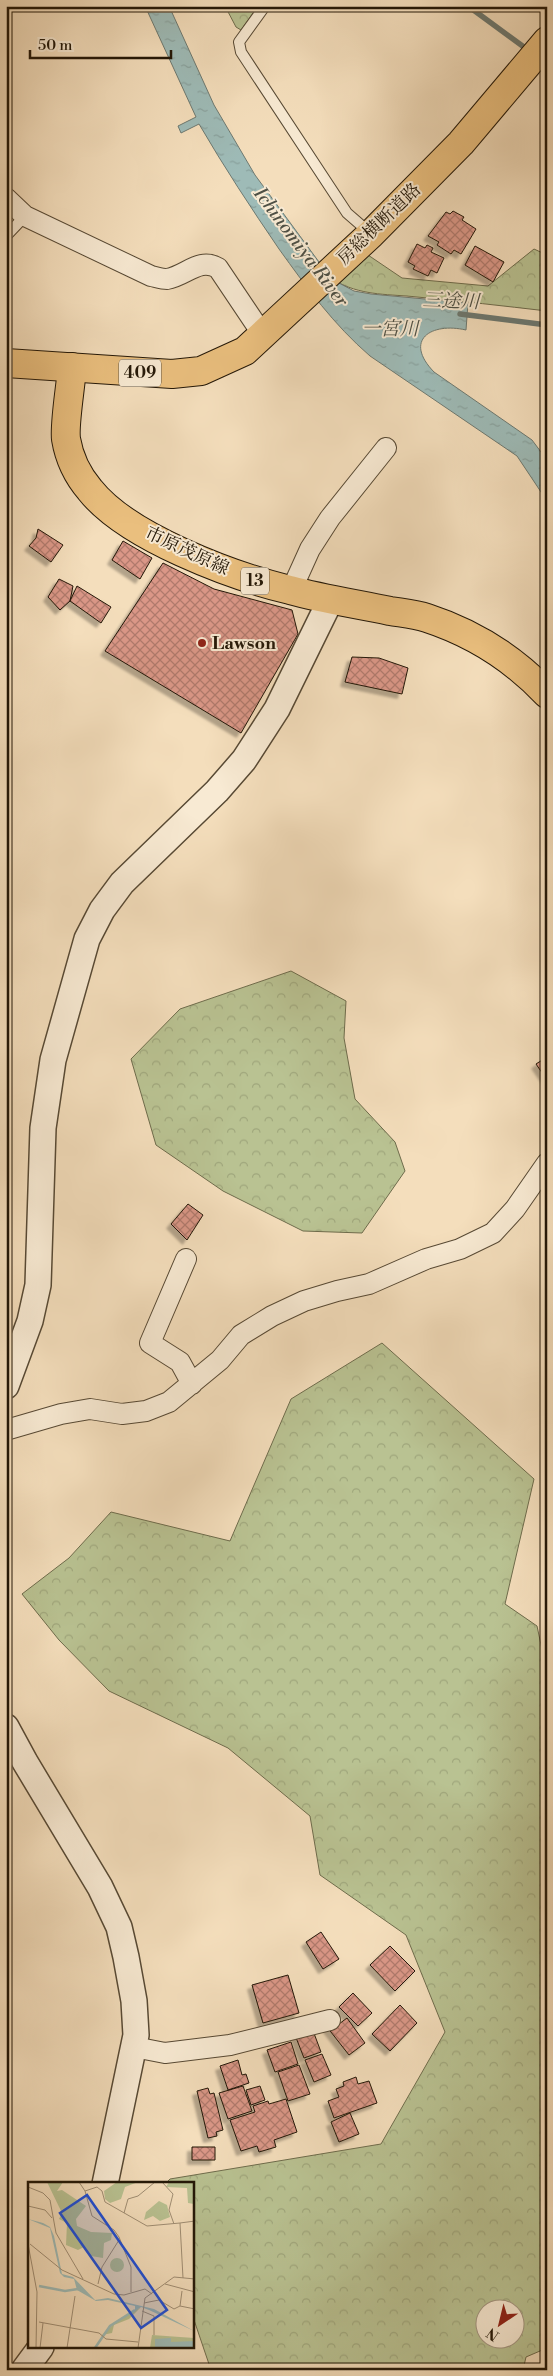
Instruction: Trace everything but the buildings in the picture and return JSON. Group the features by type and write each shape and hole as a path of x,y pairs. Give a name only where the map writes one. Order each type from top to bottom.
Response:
{"main road":[{"name":"房総横断道路","path":"6,363 172,374 201,370 245,351 371,234 461,143 547,41"},
{"name":"市原茂原線","path":"72,367 66,438 74,465 90,490 110,509 151,535 217,566 254,580 331,599 426,618 464,632 493,649 523,671 547,694"}],"street":[{"path":"6,198 25,216 151,276 166,279 199,265 210,263 218,268 263,335"},
{"path":"291,590 310,549 330,518 386,448"},
{"path":"6,1386 30,1321 38,1285 43,1128 53,1060 87,939 102,910 122,883 217,791 244,760 277,709 331,599"},
{"path":"6,1430 61,1414 90,1409 122,1414 146,1411 169,1402 220,1360 240,1335 272,1316 304,1301 337,1290 369,1284 426,1259 460,1249 493,1233 515,1209 547,1163"},
{"path":"186,1259 150,1343 180,1362 192,1384"},
{"path":"6,1727 100,1887 119,1927 134,2001 136,2035 105,2182"},
{"path":"134,2047 165,2052 230,2045 330,2020"},
{"path":"24,2370 40,2348"}],"lane":[{"path":"265,6 239,42 241,52 347,213 371,234"},
{"path":"6,236 25,216"}],"green space":[{"path":"225,6 258,6 241,30 236,27"},
{"path":"534,249 547,255 547,311 378,294 358,290 339,283 368,255 402,278 488,286"},
{"path":"291,971 346,1001 344,1038 355,1099 395,1142 405,1171 362,1233 303,1231 223,1191 156,1145 131,1059 180,1009"},
{"path":"382,1343 534,1479 505,1604 537,1626 547,1673 547,2348 526,2357 523,2370 211,2370 194,2320 194,2182 167,2182 170,2179 381,2144 445,2032 406,1935 320,1875 310,1816 228,1748 109,1691 59,1640 22,1594 69,1558 111,1512 230,1541 291,1399"}],"water":[{"name":"一宮川","path":"145,6 169,6 214,105 255,175 319,262 339,283 354,291 371,294 468,303 466,330 453,328 432,331 425,336 421,343 421,351 425,361 434,372 532,440 547,460 547,501 517,456 370,356 345,332 311,292 279,249 199,124 181,133 178,126 196,117"}],"waterway":[{"path":"468,6 528,50"},
{"name":"三途川","path":"460,314 547,325"}],"place":[{"name":"Lawson","path":"202,643"}],"water label":[{"name":"Ichinomiya River","path":"301,247"}]}
